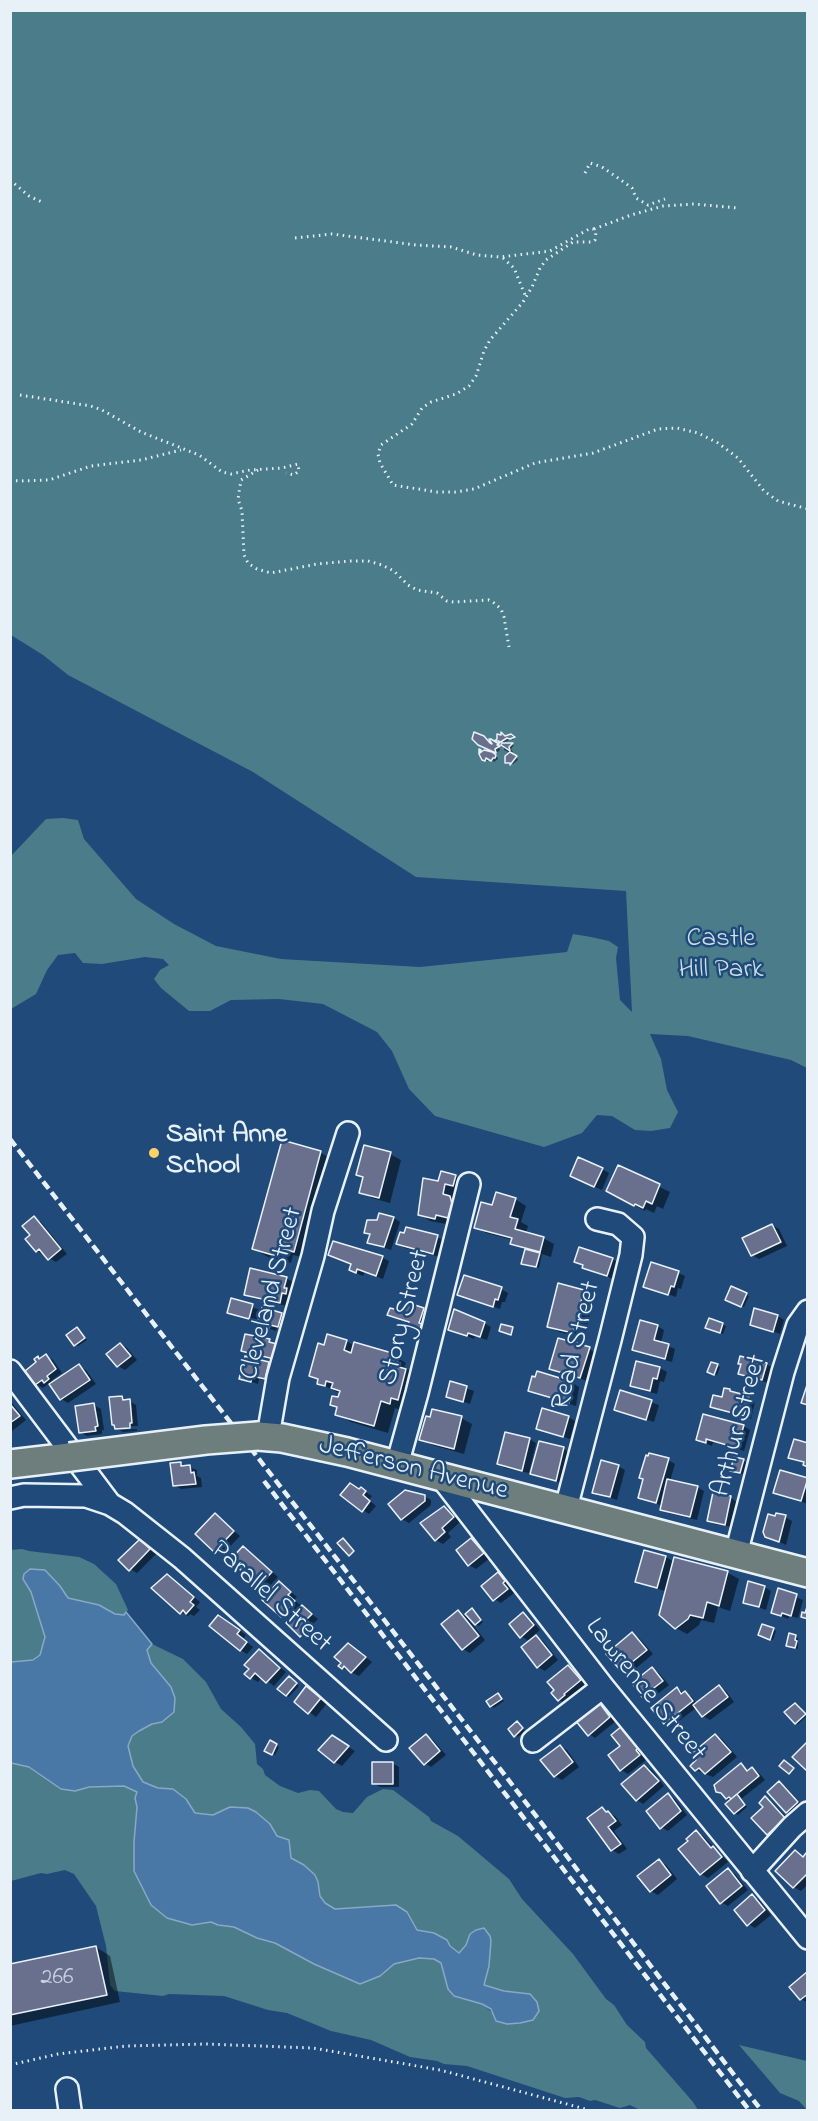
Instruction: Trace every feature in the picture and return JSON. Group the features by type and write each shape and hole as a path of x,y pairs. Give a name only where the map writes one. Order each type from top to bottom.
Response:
{"main road":[{"name":"Jefferson Avenue","path":"10,1464 212,1439 263,1436 347,1452 807,1573"}],"street":[{"name":"Cleveland Street","path":"263,1436 313,1256 323,1210 348,1133"},
{"name":"Story Street","path":"397,1465 420,1384 469,1184"},
{"name":"Read Street","path":"566,1508 610,1340 633,1237 618,1224 597,1219"},
{"name":"Arthur Street","path":"736,1554 783,1372 798,1325 806,1312"},
{"name":"Parallel Street","path":"10,1371 110,1504"},
{"name":"Lawrence Street","path":"441,1477 603,1687 807,1938"},
{"name":"Parallel Street","path":"10,1498 24,1495 86,1496 110,1504 125,1513 182,1558 386,1740"},
{"path":"533,1741 603,1687"},
{"path":"752,1871 807,1813"},
{"path":"67,2089 70,2110"}],"path":[{"path":"585,173 590,163 602,167 618,178 632,188 636,198 648,204 665,199"},
{"path":"10,180 29,196 42,202"},
{"path":"295,238 332,234 451,247 477,255 501,257 550,251 583,232 663,206 694,204 738,208"},
{"path":"593,229 596,236 592,242 573,242 546,260 526,297 490,340 476,376 469,386 422,408 412,424 381,445 378,454 380,463 393,485 437,492 474,489 536,463 593,453 658,429 677,428 698,433 718,443 738,458 764,491 778,501 807,509"},
{"path":"501,257 514,268 526,297"},
{"path":"20,395 91,406 102,410 141,432 199,455 222,472 231,474 298,464 298,471 294,475 286,473"},
{"path":"10,480 49,480 92,466 141,460 182,449"},
{"path":"258,470 241,480 238,499 242,511 244,555 248,563 257,569 272,573 317,564 350,561 368,561 382,565 394,571 408,585 417,590 437,593 447,601 489,600 494,603 501,609 504,617 509,647"},
{"path":"10,2065 58,2054 126,2046 206,2044 313,2048 440,2070 589,2110"}],"green space":[{"name":"Castle Hill Park","path":"11,11 807,11 807,1068 791,1060 688,1036 650,1034 661,1059 667,1090 678,1112 670,1128 651,1131 635,1130 612,1116 597,1115 582,1133 544,1147 435,1116 409,1089 392,1051 377,1032 323,1004 279,999 231,1000 210,1011 189,1011 161,988 154,979 160,970 169,965 163,959 145,957 102,964 83,963 75,953 58,955 47,970 36,994 11,1009 11,856 46,819 63,818 78,820 84,839 136,899 174,924 216,946 281,959 420,967 567,952 573,934 609,941 618,947 616,958 620,1000 632,1012 626,891 416,877 253,772 68,675 43,655 11,635"},
{"path":"22,1549 79,1557 94,1564 116,1584 128,1610 124,1615 115,1614 99,1605 68,1598 60,1586 23,1579 31,1592 45,1637 40,1655 33,1660 11,1662 10,1550"},
{"path":"152,1644 183,1659 206,1682 221,1709 241,1727 255,1744 257,1764 263,1769 265,1775 280,1786 298,1793 310,1790 319,1791 336,1809 353,1813 367,1797 383,1789 393,1790 429,1817 431,1821 458,1836 509,1879 522,1899 573,1954 606,1999 614,2005 627,2025 645,2042 646,2048 698,2110 640,2110 630,2105 620,2108 579,2097 565,2098 467,2066 410,2057 371,2040 331,2031 287,2013 268,2010 224,1996 169,1994 163,1996 115,1991 110,1985 106,1946 96,1906 74,1874 65,1870 41,1873 11,1881 11,1763 29,1767 61,1789 75,1791 89,1787 124,1786 137,1792 134,1842 192,1925 211,1921 218,1925 234,1927 257,1938 275,1943 314,1964 360,1984 380,1976 394,1964 419,1958 434,1959 441,1963 448,1989 453,1996 482,2004 507,2024 533,2020 538,2011 537,2002 530,1994 504,1991 484,1985 489,1966 470,1934 466,1945 459,1953 434,1933 417,1930 407,1912 396,1905 335,1909 325,1903 320,1896 318,1882 304,1865 291,1858 270,1824 230,1807 213,1815 195,1813 186,1799 173,1789 158,1788 143,1782 133,1766 128,1747 132,1736 152,1724 162,1722 171,1687 151,1663 147,1650"},
{"path":"739,2045 807,2061 807,2110 799,2101 780,2093"}],"water":[{"path":"30,1569 45,1570 68,1598 99,1605 115,1614 124,1615 126,1612 152,1644 147,1650 151,1663 171,1687 175,1698 174,1712 162,1722 152,1724 132,1736 128,1746 133,1766 143,1782 158,1788 173,1789 186,1799 195,1813 213,1815 230,1807 248,1808 256,1812 270,1824 277,1836 289,1840 291,1858 304,1865 315,1875 320,1896 325,1903 335,1909 396,1905 407,1912 417,1930 434,1933 447,1940 450,1946 459,1953 466,1945 470,1934 484,1928 491,1941 489,1966 484,1985 504,1991 530,1994 537,2002 539,2011 533,2020 507,2024 496,2021 491,2009 454,1996 448,1989 441,1963 434,1959 419,1958 394,1964 380,1976 360,1984 314,1964 275,1943 257,1938 234,1927 211,1922 192,1925 167,1918 151,1905 134,1871 137,1792 124,1786 89,1787 75,1791 61,1789 29,1767 11,1763 11,1662 33,1660 40,1655 45,1637 31,1592 23,1579 24,1574"}],"building":[{"path":"474,732 484,736 492,744 489,739 499,744 497,745 500,746 495,749 496,753 478,745 472,739"},
{"path":"501,732 505,736 511,734 515,737 507,738 499,743 499,741 494,741 497,739 497,734 501,735"},
{"path":"502,743 513,743 509,747 510,751 501,745"},
{"path":"479,749 480,753 484,750 492,752 496,755 495,758 491,761 486,758 485,761 482,760 479,754"},
{"path":"510,752 517,756 510,765 510,763 505,763 505,756"},
{"path":"282,1140 321,1151 294,1252 279,1248 276,1256 252,1249"},
{"path":"364,1145 391,1152 379,1198 359,1193 363,1177 356,1175"},
{"path":"578,1157 603,1168 594,1187 570,1176"},
{"path":"618,1165 660,1184 652,1204 646,1201 643,1208 635,1204 634,1206 606,1191"},
{"path":"441,1171 456,1175 453,1186 445,1184 443,1194 450,1196 452,1204 448,1218 436,1215 435,1219 418,1215 423,1178 438,1181"},
{"path":"496,1192 516,1198 510,1217 518,1219 515,1229 544,1237 540,1252 510,1244 512,1238 474,1228 481,1202 492,1205"},
{"path":"379,1213 394,1217 384,1247 367,1243 370,1234 364,1233 367,1220 377,1220"},
{"path":"34,1216 61,1249 48,1260 39,1249 36,1252 25,1239 30,1235 22,1226"},
{"path":"772,1224 781,1242 751,1256 742,1238"},
{"path":"406,1227 438,1235 433,1254 396,1244 400,1232 404,1233"},
{"path":"333,1241 383,1256 376,1276 357,1269 356,1273 349,1270 351,1264 328,1255"},
{"path":"579,1247 613,1258 607,1276 582,1268 583,1265 574,1262"},
{"path":"525,1249 540,1253 536,1267 521,1264"},
{"path":"651,1262 679,1271 674,1287 671,1286 668,1295 643,1287"},
{"path":"250,1268 287,1277 284,1288 287,1288 286,1294 282,1293 280,1303 244,1295"},
{"path":"464,1275 502,1287 493,1307 457,1295"},
{"path":"558,1283 584,1290 573,1333 547,1327"},
{"path":"731,1286 747,1293 741,1307 725,1300"},
{"path":"231,1298 253,1304 249,1319 227,1313"},
{"path":"406,1302 424,1308 419,1323 422,1324 419,1332 408,1328 409,1322 387,1315 390,1308 403,1311"},
{"path":"262,1307 282,1313 278,1327 270,1325 269,1329 257,1325"},
{"path":"754,1308 778,1315 773,1332 750,1325"},
{"path":"454,1309 485,1322 480,1337 468,1333 467,1336 448,1330"},
{"path":"709,1318 723,1323 720,1333 705,1328"},
{"path":"640,1320 658,1325 654,1340 669,1344 665,1359 632,1350"},
{"path":"501,1324 513,1327 511,1335 499,1331"},
{"path":"77,1327 85,1338 74,1346 66,1335"},
{"path":"245,1334 270,1339 269,1342 277,1344 274,1359 241,1351"},
{"path":"327,1334 347,1340 344,1350 351,1353 354,1342 392,1353 390,1360 400,1363 399,1367 406,1369 398,1400 391,1398 390,1404 381,1401 374,1426 335,1415 337,1407 330,1405 332,1396 338,1397 340,1391 331,1388 333,1383 326,1381 325,1386 317,1384 318,1379 309,1376 318,1343 324,1345"},
{"path":"558,1338 590,1347 580,1378 549,1369"},
{"path":"120,1343 131,1356 117,1367 106,1354"},
{"path":"46,1354 56,1369 47,1376 49,1379 44,1383 42,1380 35,1385 25,1371 36,1362 34,1359 38,1356 39,1359"},
{"path":"245,1356 269,1362 265,1379 252,1376 251,1382 239,1379"},
{"path":"740,1356 767,1363 762,1380 738,1374 741,1364 738,1364"},
{"path":"636,1361 660,1367 657,1379 653,1378 650,1391 630,1386"},
{"path":"711,1362 718,1364 714,1375 707,1372"},
{"path":"79,1364 90,1380 60,1400 49,1384"},
{"path":"537,1371 573,1382 569,1403 528,1391 532,1376 535,1377"},
{"path":"450,1381 467,1386 463,1402 446,1397"},
{"path":"808,1382 808,1405 801,1403"},
{"path":"724,1388 749,1396 744,1416 710,1407 713,1395 722,1397"},
{"path":"620,1390 652,1400 646,1420 614,1410"},
{"path":"122,1396 123,1400 130,1399 132,1423 130,1423 130,1428 115,1429 112,1425 109,1397"},
{"path":"94,1403 98,1426 95,1427 96,1431 79,1433 75,1406"},
{"path":"10,1404 20,1416 10,1423"},
{"path":"542,1408 569,1416 563,1437 536,1429"},
{"path":"432,1409 462,1416 454,1449 419,1440 426,1416 430,1417"},
{"path":"703,1414 744,1425 737,1448 706,1439 706,1443 696,1440"},
{"path":"505,1432 530,1438 522,1471 497,1464"},
{"path":"794,1439 808,1443 808,1467 803,1465 804,1462 788,1458"},
{"path":"539,1441 564,1447 556,1481 530,1474"},
{"path":"649,1453 669,1458 656,1503 638,1498 643,1479 639,1478 646,1455 648,1456"},
{"path":"734,1457 744,1459 740,1473 730,1471"},
{"path":"601,1460 619,1465 610,1497 592,1493"},
{"path":"181,1462 181,1466 190,1465 196,1484 173,1486 170,1463"},
{"path":"780,1470 808,1478 801,1501 773,1493"},
{"path":"667,1479 698,1486 690,1517 660,1510"},
{"path":"350,1483 366,1491 363,1495 370,1501 362,1512 340,1495"},
{"path":"405,1490 425,1495 425,1501 401,1520 388,1504"},
{"path":"713,1492 731,1496 725,1525 707,1521"},
{"path":"444,1506 454,1517 442,1528 445,1532 435,1541 420,1523"},
{"path":"215,1513 234,1531 214,1552 195,1534"},
{"path":"776,1513 786,1515 779,1542 765,1537 763,1532 768,1514 775,1516"},
{"path":"343,1538 354,1551 349,1556 337,1543"},
{"path":"471,1538 484,1553 468,1566 456,1550"},
{"path":"140,1539 150,1549 129,1571 118,1560"},
{"path":"243,1546 272,1572 258,1587 230,1560"},
{"path":"644,1550 666,1556 657,1588 635,1582"},
{"path":"674,1557 728,1571 719,1606 707,1602 703,1618 690,1615 675,1629 659,1615"},
{"path":"498,1572 508,1589 493,1601 481,1586"},
{"path":"167,1574 194,1597 190,1602 194,1605 186,1614 183,1610 180,1614 151,1588"},
{"path":"279,1581 291,1592 288,1595 295,1601 281,1617 262,1600"},
{"path":"748,1581 765,1586 759,1607 743,1603"},
{"path":"778,1588 797,1594 791,1616 771,1613"},
{"path":"808,1604 808,1619 801,1617"},
{"path":"302,1605 312,1614 306,1620 311,1625 300,1637 286,1623"},
{"path":"472,1608 481,1620 475,1625 465,1614"},
{"path":"458,1610 479,1636 462,1650 441,1624"},
{"path":"523,1612 534,1625 520,1638 509,1624"},
{"path":"218,1615 240,1630 237,1634 247,1642 240,1651 209,1626"},
{"path":"762,1624 774,1628 770,1640 758,1635"},
{"path":"632,1632 647,1650 621,1671 606,1654"},
{"path":"789,1633 796,1635 795,1648 786,1646"},
{"path":"536,1635 552,1655 537,1668 521,1647"},
{"path":"348,1643 366,1657 351,1673 344,1666 342,1669 338,1666 341,1663 334,1657"},
{"path":"259,1649 280,1668 266,1683 255,1673 250,1679 244,1674 249,1669 244,1665"},
{"path":"568,1665 581,1680 558,1701 551,1693 554,1690 547,1682"},
{"path":"652,1667 663,1681 642,1697 632,1683"},
{"path":"289,1676 297,1683 286,1696 277,1689"},
{"path":"719,1685 728,1697 702,1717 693,1705"},
{"path":"306,1686 321,1698 308,1714 294,1702"},
{"path":"677,1687 681,1694 685,1691 693,1701 664,1724 651,1708"},
{"path":"498,1693 502,1699 490,1707 486,1701"},
{"path":"598,1701 610,1717 588,1736 575,1720"},
{"path":"795,1703 806,1714 795,1724 784,1712"},
{"path":"517,1721 523,1728 514,1737 508,1729"},
{"path":"622,1726 639,1748 636,1750 640,1755 620,1771 608,1755 620,1746 611,1735"},
{"path":"426,1734 440,1751 424,1765 409,1748"},
{"path":"715,1734 731,1752 705,1774 699,1768 695,1771 690,1766 696,1760 691,1754"},
{"path":"332,1735 349,1746 334,1763 318,1750"},
{"path":"270,1740 277,1744 272,1755 264,1751"},
{"path":"808,1741 808,1772 792,1757"},
{"path":"560,1745 573,1762 554,1777 540,1760"},
{"path":"784,1760 794,1768 789,1774 779,1766"},
{"path":"372,1762 393,1762 393,1784 372,1784"},
{"path":"741,1763 747,1771 752,1767 759,1776 731,1799 729,1797 726,1799 721,1793 716,1792 714,1785"},
{"path":"644,1765 659,1781 636,1801 621,1784"},
{"path":"779,1781 798,1802 786,1813 767,1792"},
{"path":"668,1793 681,1811 660,1829 646,1811"},
{"path":"737,1794 745,1805 734,1814 725,1804"},
{"path":"765,1796 785,1818 767,1835 751,1818 763,1807 759,1803"},
{"path":"602,1807 616,1821 608,1827 621,1844 611,1851 587,1818"},
{"path":"696,1830 722,1857 700,1875 678,1849"},
{"path":"795,1850 803,1857 806,1853 808,1855 808,1873 793,1888 775,1871"},
{"path":"659,1859 671,1875 650,1892 637,1876"},
{"path":"728,1868 742,1886 720,1904 706,1886"},
{"path":"752,1894 765,1910 747,1926 734,1910"},
{"path":"96,1946 107,1995 10,2015 10,1964"},
{"path":"808,1971 808,1994 800,2000 789,1987"}],"railway":[{"path":"10,1139 504,1774 761,2110"},
{"path":"264,1481 749,2110"}],"place":[{"name":"Saint Anne School","path":"154,1153"}]}
